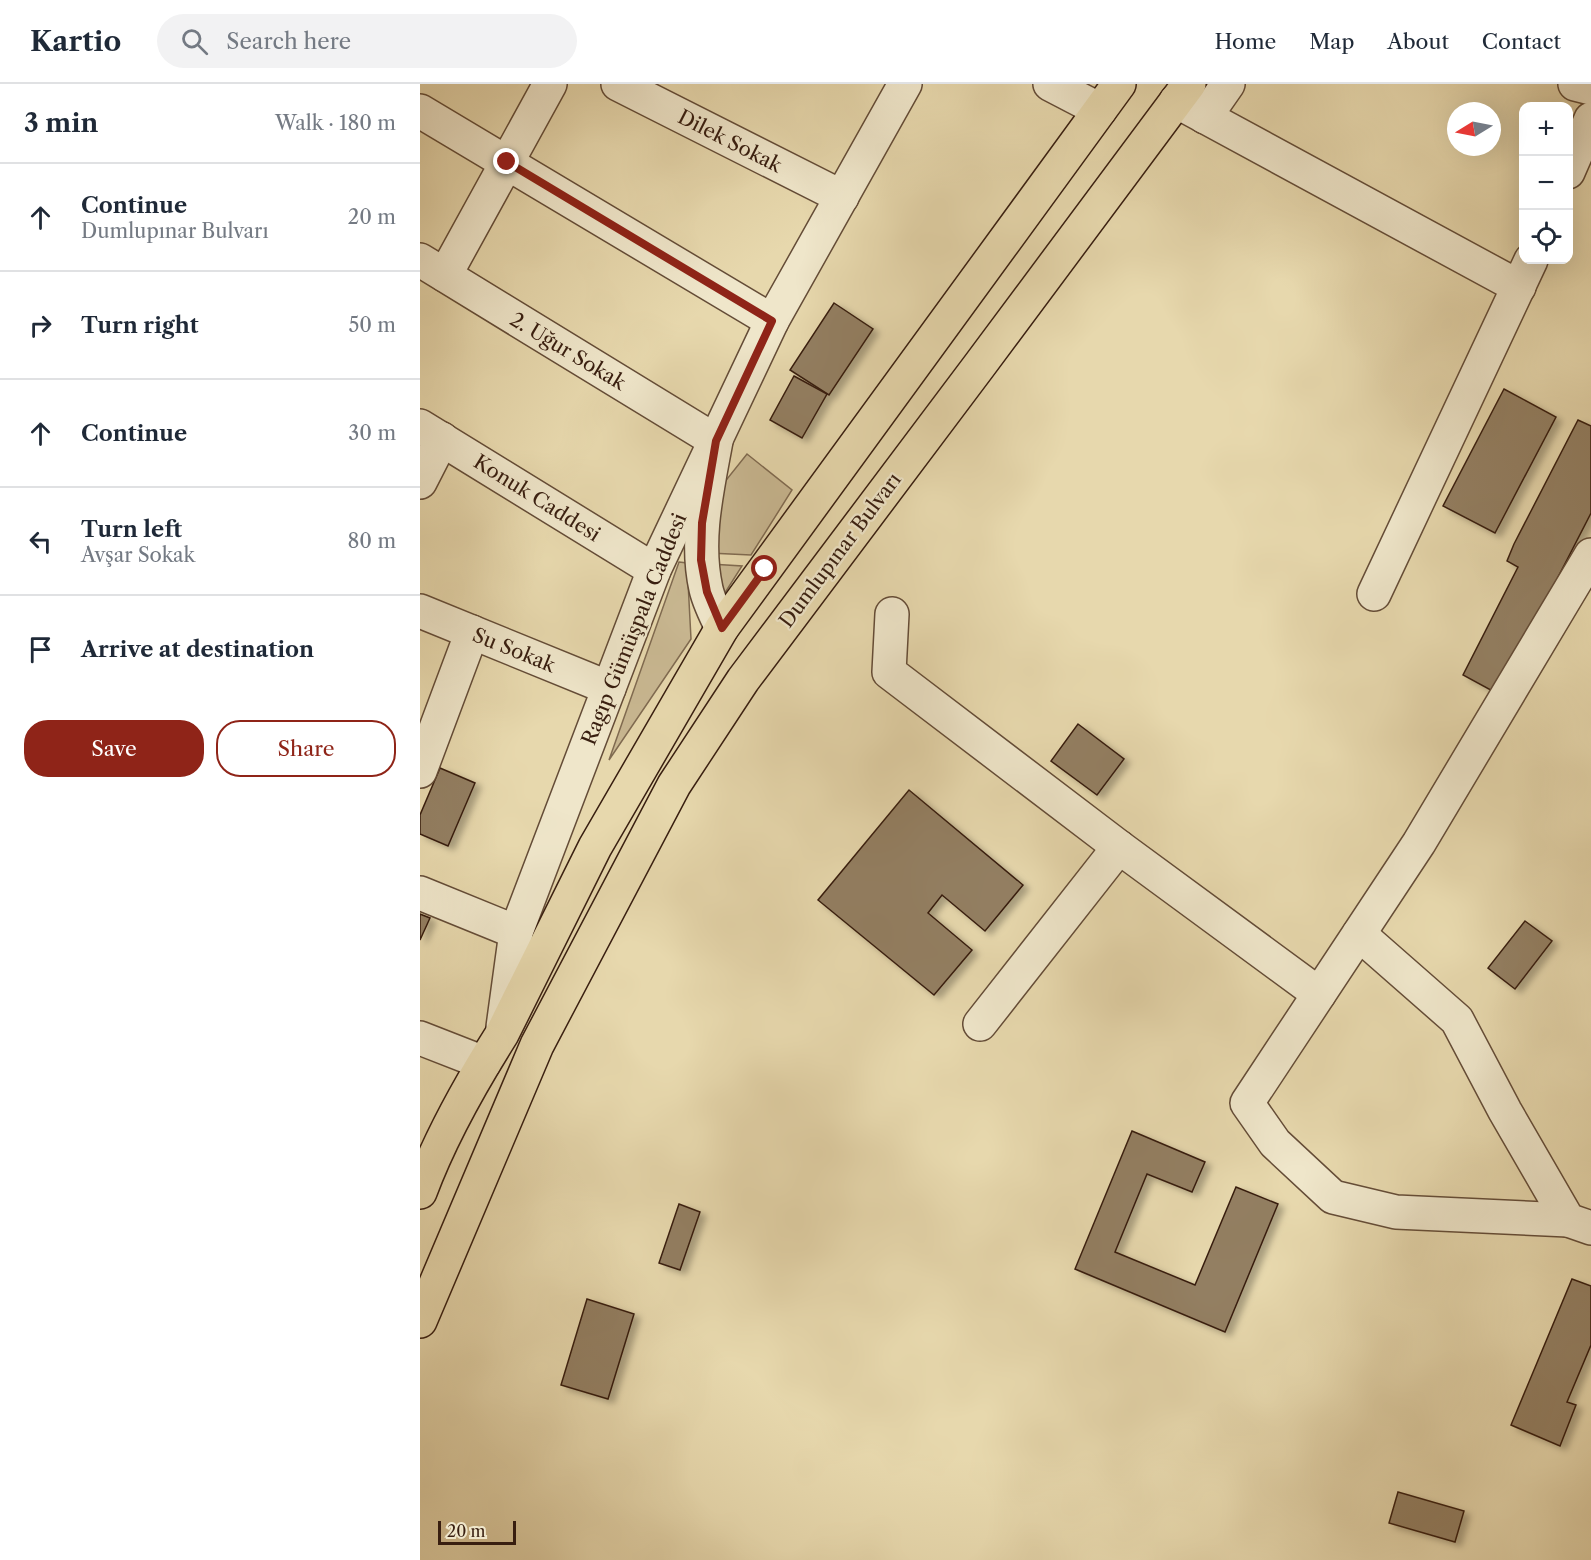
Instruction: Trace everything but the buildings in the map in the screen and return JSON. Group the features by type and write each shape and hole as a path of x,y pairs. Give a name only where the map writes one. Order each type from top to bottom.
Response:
{"main road":[{"path":"423,1173 502,1034 596,847 722,628 1119,84"},
{"name":"Dumlupınar Bulvarı","path":"420,1321 537,1045 674,785 742,680 1182,93"}],"street":[{"path":"432,268 507,162 550,84"},
{"name":"Dilek Sokak","path":"618,84 842,197"},
{"name":"Ragıp Gümüşpala Caddesi","path":"502,1034 516,932 654,570 772,321 905,84"},
{"path":"1050,84 1100,110"},
{"path":"1205,117 1228,84"},
{"path":"1575,84 1591,88"},
{"path":"1182,93 1205,117 1525,273 1374,594"},
{"path":"420,111 772,321"},
{"path":"1573,162 1591,119"},
{"name":"2. Uğur Sokak","path":"432,268 716,441"},
{"path":"420,482 431,433"},
{"name":"Konuk Caddesi","path":"431,433 654,570"},
{"path":"716,441 702,523 701,560 707,592 722,628"},
{"path":"1579,1224 1396,1212 1332,1197 1275,1143 1247,1103 1425,833 1591,555"},
{"name":"Su Sokak","path":"420,611 609,688"},
{"path":"892,614 889,672 1119,847 1319,994"},
{"path":"420,771 472,632"},
{"path":"980,1024 1119,847"},
{"path":"420,893 516,932"},
{"path":"1359,934 1457,1020 1505,1111 1579,1224"},
{"path":"420,1038 484,1063"}],"shaded area":[{"path":"747,454 792,490 751,555 709,553 723,484"},
{"path":"679,562 687,563 691,639 609,760"},
{"path":"710,564 742,566 716,607"}],"route":[{"path":"507,162 772,321 716,441 702,523 701,560 707,592 722,628 765,569"}]}
